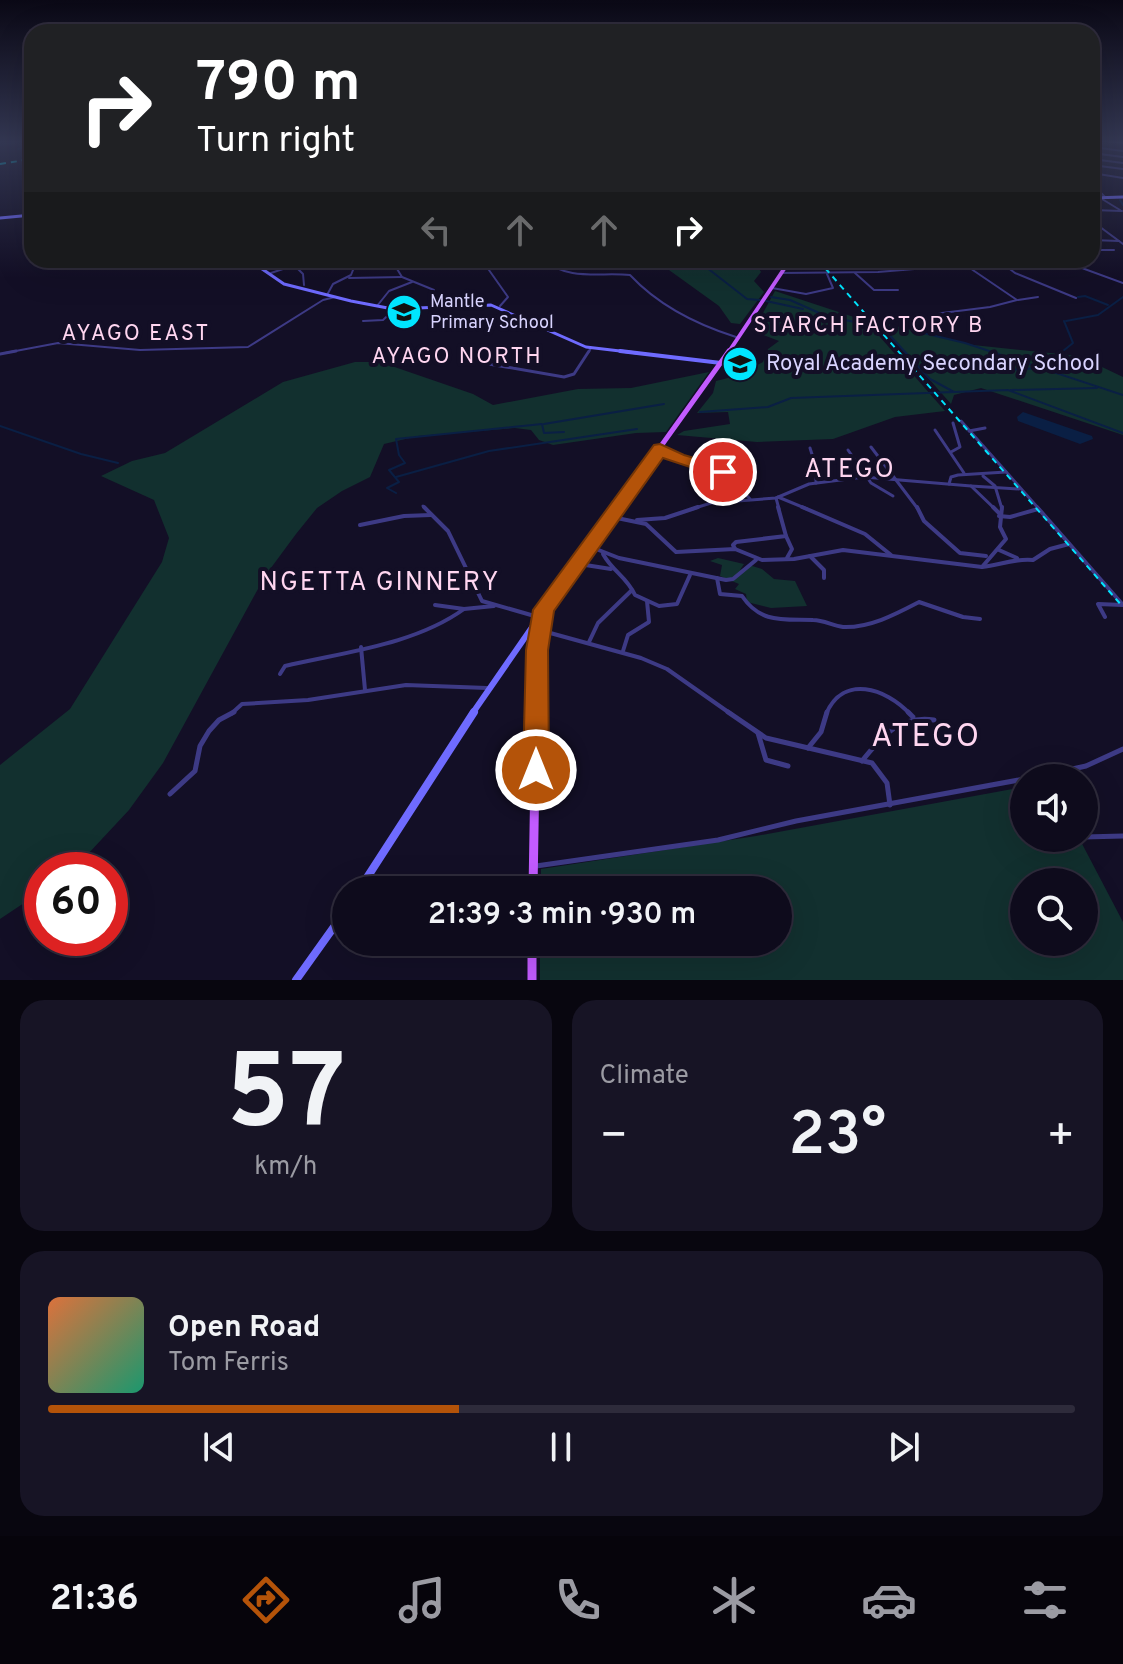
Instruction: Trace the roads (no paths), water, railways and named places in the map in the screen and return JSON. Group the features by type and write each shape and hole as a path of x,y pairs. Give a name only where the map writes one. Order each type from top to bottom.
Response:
{"main road":[{"path":"533,876 539,631 544,610 721,363 784,268"},
{"path":"532,956 532,980"}],"street":[{"path":"1100,194 1123,212"},
{"path":"1102,197 1123,199"},
{"path":"1100,211 1123,212"},
{"path":"1,217 24,216"},
{"path":"1100,227 1122,242"},
{"path":"1100,241 1122,242"},
{"path":"1100,250 1114,250"},
{"path":"263,268 284,284 377,306 395,309 500,306 591,348 721,363"},
{"path":"271,273 286,268"},
{"path":"296,268 301,270 304,285"},
{"path":"349,278 353,268"},
{"path":"396,268 402,277"},
{"path":"488,268 508,297 500,306"},
{"path":"554,268 579,274 630,275 645,291 707,328 736,337"},
{"path":"899,268 904,271"},
{"path":"781,273 827,274 941,268"},
{"path":"969,268 993,281 1017,300"},
{"path":"1008,268 1076,298"},
{"path":"1082,268 1123,283"},
{"path":"855,273 873,290 898,290"},
{"path":"772,288 813,294 833,288 827,274"},
{"path":"327,295 329,286 336,280 402,277 434,290 430,306"},
{"path":"377,306 389,291 413,281"},
{"path":"0,354 58,343 140,350 248,347 323,300 335,297"},
{"path":"934,314 998,306 1038,297"},
{"path":"363,321 383,320 395,309"},
{"path":"476,359 483,363 564,377 574,374 591,348"},
{"path":"961,421 1123,605"},
{"path":"950,452 960,447 953,423"},
{"path":"969,431 985,428"},
{"path":"935,430 965,474"},
{"path":"871,447 914,500 920,516 956,550 986,556 998,550 1006,539 1000,527 1003,508 995,486 983,476"},
{"path":"660,449 677,459 723,472 735,468 746,458 744,448"},
{"path":"810,448 816,467 816,483"},
{"path":"848,450 856,457 864,477 878,492 893,496"},
{"path":"723,472 724,479 737,485 751,499"},
{"path":"949,484 951,477 965,474 983,476 1006,472"},
{"path":"633,521 666,517 711,503 777,497 816,483 838,483 864,477 1021,489"},
{"path":"971,486 1000,515 1010,517 1038,509"},
{"path":"777,497 792,549 786,560"},
{"path":"777,497 865,534 892,556"},
{"path":"423,506 448,531 480,598 538,617"},
{"path":"360,525 404,516 431,515"},
{"path":"609,517 647,525 679,553 735,549 757,559 786,560 843,550 982,567 1001,565 1017,558"},
{"path":"735,549 733,545 736,542 786,536"},
{"path":"998,550 1017,558 1033,560 1050,549 1069,544"},
{"path":"588,546 603,554 717,578 733,579 757,559"},
{"path":"603,554 611,569"},
{"path":"810,556 824,570 824,578"},
{"path":"982,567 986,556"},
{"path":"577,563 611,569 627,578 631,591 667,608 675,605 691,574"},
{"path":"717,578 720,594 742,596 753,612 775,621 815,619 846,627 878,619 919,602 963,617 980,619"},
{"path":"589,643 598,623 631,591"},
{"path":"623,653 628,635 649,622 647,601"},
{"path":"1105,617 1098,604 1123,605"},
{"path":"435,605 464,609 498,606"},
{"path":"280,674 285,666 437,627 464,609"},
{"path":"368,876 489,688 544,610"},
{"path":"539,631 623,653 667,669 766,738 872,763 882,774 889,790 890,805"},
{"path":"361,647 365,690"},
{"path":"170,794 195,771 200,746 209,731 242,704 308,700 406,685 489,688"},
{"path":"808,748 823,733 829,707 849,689 875,688 904,705 913,717"},
{"path":"862,761 884,732 913,717 934,720"},
{"path":"758,733 766,760 788,766"},
{"path":"1090,764 1123,749"},
{"path":"533,866 705,842 796,821 1010,782"},
{"path":"1098,837 1123,836"},
{"path":"296,980 332,930"}],"water":[{"path":"1023,412 1092,436 1093,439 1080,444 1018,421 1017,417"}],"waterway":[{"path":"1120,200 1123,205"},
{"path":"707,268 747,299 760,300"},
{"path":"1078,297 1085,296 1108,305"},
{"path":"771,297 790,300 826,316 883,328 930,379 954,392"},
{"path":"1066,321 1098,315 1123,297"},
{"path":"766,301 803,309"},
{"path":"1063,351 1073,343 1064,321"},
{"path":"919,332 965,343 1123,395"},
{"path":"977,372 1039,368"},
{"path":"1011,390 1097,388"},
{"path":"954,392 1008,390 1123,433"},
{"path":"700,412 768,407 791,398 954,392"},
{"path":"544,424 664,404"},
{"path":"396,493 387,488 399,482 389,470 405,463 399,455 396,439 542,424 544,433 564,432"},
{"path":"0,426 81,454 118,463"},
{"path":"396,477 489,451 637,429"}],"railway":[{"path":"825,268 1123,607"}],"place":[{"name":"Mantle Primary School","path":"404,312"},
{"name":"Royal Academy Secondary School","path":"740,364"}],"district":[{"name":"STARCH FACTORY B","path":"869,326"},
{"name":"AYAGO EAST","path":"136,334"},
{"name":"AYAGO NORTH","path":"457,357"},
{"name":"ATEGO","path":"850,470"},
{"name":"NGETTA GINNERY","path":"380,583"},
{"name":"ATEGO","path":"926,738"}]}
